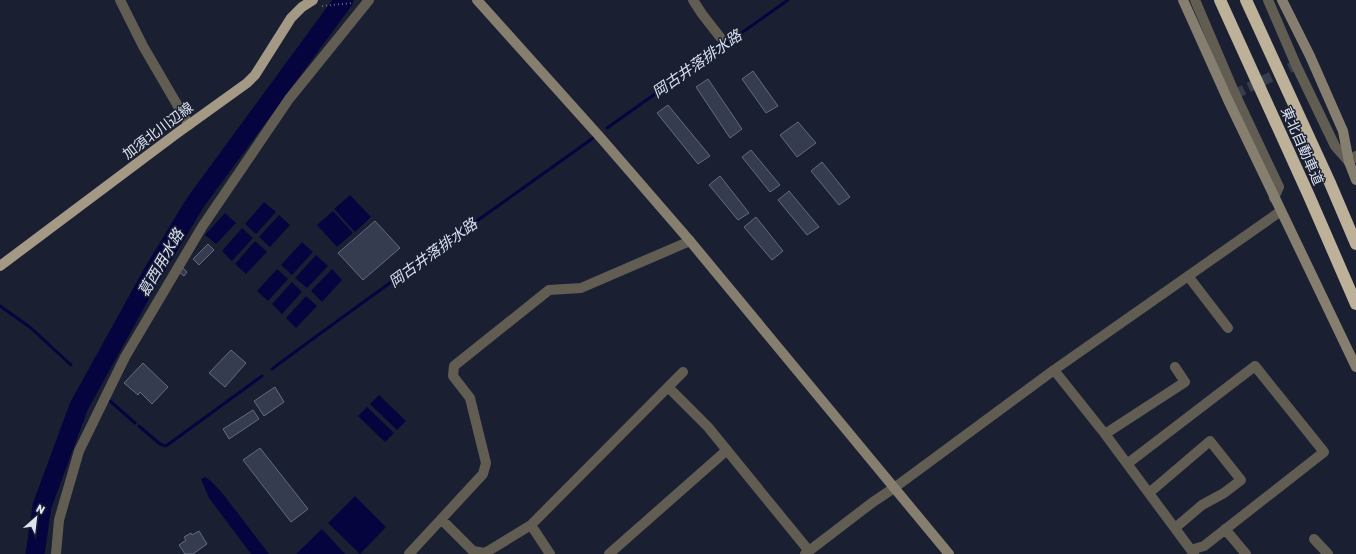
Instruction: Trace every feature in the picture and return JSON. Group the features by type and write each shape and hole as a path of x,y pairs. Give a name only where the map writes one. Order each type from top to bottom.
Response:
{"highway":[{"name":"東北自動車道","path":"1220,0 1309,196 1356,304"},
{"name":"東北自動車道","path":"1246,0 1327,176 1356,244"}],"main road":[{"name":"加須北川辺線","path":"0,266 251,79 291,18 302,7 318,3"}],"street":[{"path":"120,0 143,46 189,124"},
{"path":"477,0 598,135 690,242 949,554"},
{"path":"693,0 720,37"},
{"path":"1183,0 1274,198 1356,367"},
{"path":"1195,0 1235,94 1279,187 1274,198"},
{"path":"1268,0 1296,64 1335,146 1352,159"},
{"path":"1282,0 1310,56 1343,130 1352,159 1356,180"},
{"path":"56,554 59,520 79,451 125,357 202,227 289,99 368,1"},
{"path":"668,387 708,427 807,553 873,502 1054,370 1281,211"},
{"path":"409,554 483,474 486,463 470,398 453,376 454,366 549,290 581,288 690,242"},
{"path":"1188,276 1228,328"},
{"path":"1054,370 1105,434 1127,464 1175,528 1192,552 1204,546 1324,452 1255,366 1127,464"},
{"path":"1105,434 1185,382 1175,367"},
{"path":"441,519 473,551 485,553 531,525 682,372"},
{"path":"1149,493 1210,441 1241,480 1224,493 1202,505 1175,528"},
{"path":"609,554 727,450"},
{"path":"531,525 550,554"},
{"path":"1225,529 1246,554"},
{"path":"1314,539 1328,554"}],"path":[{"path":"318,3 368,1"}],"shaded area":[{"path":"350,195 371,217 355,232 334,209"},
{"path":"264,202 276,212 256,234 245,224"},
{"path":"333,211 353,233 337,247 317,225"},
{"path":"225,213 236,223 216,244 205,235"},
{"path":"279,215 290,225 270,247 259,237"},
{"path":"242,228 253,238 232,261 222,251"},
{"path":"255,241 267,252 246,274 235,264"},
{"path":"302,242 313,252 292,275 281,265"},
{"path":"316,255 328,266 307,288 295,278"},
{"path":"277,269 288,279 268,301 257,291"},
{"path":"332,269 342,280 322,302 311,291"},
{"path":"292,282 302,292 282,314 272,304"},
{"path":"306,296 317,306 296,328 286,318"},
{"path":"379,395 406,421 397,430 370,404"},
{"path":"367,407 394,433 385,442 358,416"},
{"path":"205,477 211,481 223,494 269,554 251,554 209,498 201,479"},
{"path":"355,496 386,527 360,554 328,523"},
{"path":"322,529 345,554 296,554"}],"building":[{"path":"753,71 778,106 766,113 742,79"},
{"path":"708,79 742,129 730,138 696,87"},
{"path":"668,105 710,156 698,164 657,113"},
{"path":"798,122 816,143 797,157 780,135"},
{"path":"751,150 780,185 770,192 742,157"},
{"path":"822,162 850,197 839,205 811,171"},
{"path":"720,176 749,213 738,220 709,185"},
{"path":"789,191 819,227 807,235 778,200"},
{"path":"756,217 783,251 772,260 744,227"},
{"path":"375,221 400,248 363,280 338,253"},
{"path":"208,244 214,250 199,265 193,259"},
{"path":"183,268 187,272 184,276 179,272"},
{"path":"231,350 246,363 225,387 209,373"},
{"path":"143,363 168,387 152,404 140,392 138,395 124,383"},
{"path":"275,387 284,402 264,416 254,401"},
{"path":"253,410 259,419 229,439 223,429"},
{"path":"260,448 308,509 291,522 243,460"},
{"path":"199,531 207,544 193,554 185,554 179,545 186,540 184,537"}],"waterway":[{"name":"葛西用水路","path":"35,554 42,506 79,406 152,274 195,203 344,0"},
{"name":"岡古井落排水路","path":"607,128 788,0"},
{"name":"岡古井落排水路","path":"272,369 392,281 593,138"},
{"name":"岡古井落排水路","path":"0,306 31,328 71,365"},
{"name":"岡古井落排水路","path":"139,426 160,444 166,446 262,376"},
{"name":"岡古井落排水路","path":"110,401 135,423"}],"tunnel":[{"path":"1235,94 1296,65"}]}
